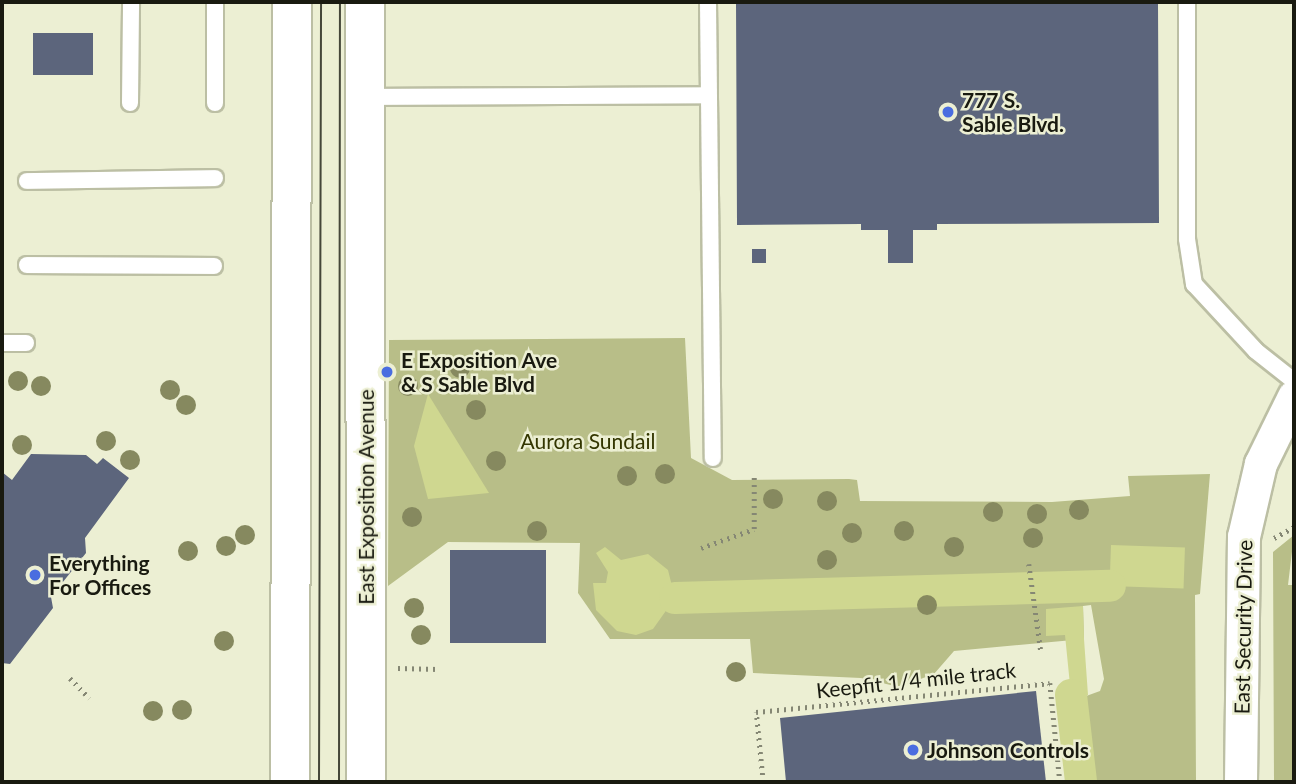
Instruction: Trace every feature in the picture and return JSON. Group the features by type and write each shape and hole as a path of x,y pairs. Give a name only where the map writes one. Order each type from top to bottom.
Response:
{"street":[{"path":"290,782 292,2"},
{"name":"East Exposition Avenue","path":"365,2 366,782"},
{"name":"East Security Drive","path":"1241,782 1244,537 1261,464 1294,397"}],"lane":[{"path":"130,103 131,2"},
{"path":"215,2 215,103"},
{"path":"708,2 713,458"},
{"path":"1187,2 1187,239 1194,284 1256,351 1294,381"},
{"path":"365,97 708,95"},
{"path":"27,181 215,178"},
{"path":"27,265 214,266"},
{"path":"2,343 26,343"}],"path":[{"path":"701,548 754,529 754,476"},
{"path":"1270,540 1294,527"},
{"path":"1029,565 1041,652"},
{"path":"383,668 438,670"},
{"path":"70,678 89,698"},
{"name":"Keepfit 1/4 mile track","path":"763,782 756,712 1050,683 1060,782"}],"green space":[{"name":"Aurora Sundail","path":"685,338 691,458 732,480 857,480 860,501 1052,502 1130,496 1128,476 1210,474 1200,594 1195,595 1196,782 1087,782 1078,699 1100,691 1104,679 1091,605 1083,606 1084,639 954,651 934,674 899,687 861,678 753,673 750,639 610,639 578,593 580,543 448,542 388,586 389,340"},
{"path":"1294,535 1288,585 1294,585 1294,782 1274,782 1273,552"}],"shaded area":[{"path":"428,394 489,493 428,499 414,446"},
{"path":"1111,545 1185,548 1184,589 1110,586"},
{"path":"605,547 621,560 648,554 668,570 675,598 653,629 636,635 617,631 596,610 593,583 606,583 608,572 596,553"},
{"path":"1083,606 1088,695 1071,695 1065,635 1046,636 1046,609"}],"building":[{"name":"777 S. Sable Blvd.","path":"736,2 1158,2 1159,223 937,224 937,230 913,230 913,263 888,263 888,230 861,230 861,224 737,225"},
{"path":"33,33 93,33 93,75 33,75"},
{"path":"752,249 766,249 766,263 752,263"},
{"name":"Everything For Offices","path":"31,454 86,455 97,464 103,458 129,478 85,538 86,553 51,597 53,608 10,664 2,663 2,472 12,480"},
{"path":"450,550 546,550 546,643 450,643"},
{"name":"Johnson Controls","path":"1036,691 1046,782 786,782 780,718"}],"waterway":[{"path":"675,598 1110,586"},
{"path":"1071,695 1081,782"}],"tram line":[{"path":"319,782 321,2"},
{"path":"339,782 340,2"}],"place":[{"name":"777 S. Sable Blvd.","path":"948,112"},
{"name":"E Exposition Ave & S Sable Blvd","path":"387,372"},
{"name":"Everything For Offices","path":"35,575"},
{"name":"Johnson Controls","path":"913,750"}]}
